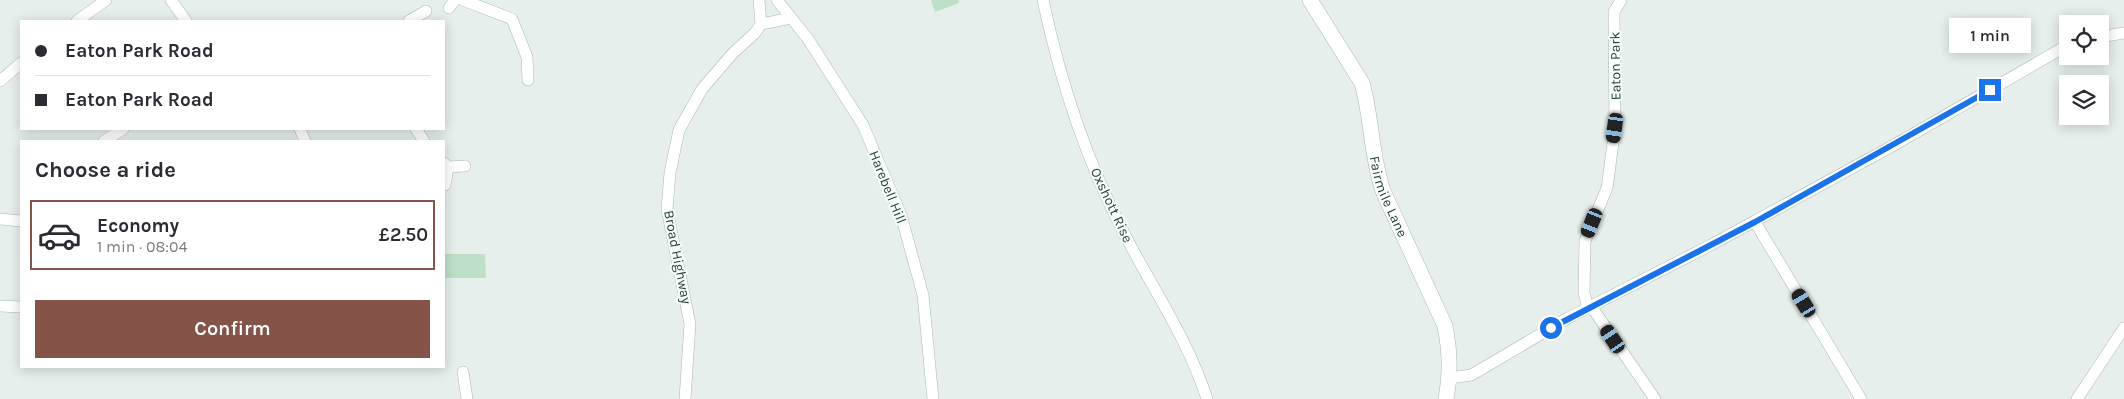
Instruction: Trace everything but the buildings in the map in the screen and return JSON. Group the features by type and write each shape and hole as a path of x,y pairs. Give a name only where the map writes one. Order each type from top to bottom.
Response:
{"street":[{"path":"79,20 106,0"},
{"path":"171,0 185,20"},
{"path":"463,0 512,19 527,57 528,80"},
{"path":"758,0 761,24 791,18"},
{"name":"Harebell Hill","path":"777,0 808,39 863,125 901,215 923,295 933,399"},
{"name":"Oxshott Rise","path":"1043,0 1050,36 1069,102 1093,162 1123,232 1197,368 1207,399"},
{"name":"Fairmile Lane","path":"1310,0 1362,83 1366,96 1377,174 1445,326 1449,345 1450,378 1446,399"},
{"name":"Eaton Park","path":"1589,307 1584,293 1585,241 1607,188 1615,128 1614,12 1621,0"},
{"path":"411,20 426,10"},
{"name":"Broad Highway","path":"686,399 690,324 667,209 670,173 679,130 702,89 733,53 755,33 761,24"},
{"path":"2109,36 2124,33"},
{"path":"1450,378 1471,375 1568,318 1755,222 2059,50"},
{"path":"0,81 20,64"},
{"path":"106,140 121,130"},
{"path":"445,185 446,165 465,166"},
{"path":"0,219 20,221"},
{"path":"1755,222 1861,399"},
{"path":"0,306 20,307"},
{"path":"1589,307 1655,399"},
{"path":"2078,399 2124,328"},
{"path":"462,372 467,399"}],"green space":[{"path":"931,0 958,0 959,3 935,12"},
{"path":"445,254 485,254 486,278 445,278"}],"route":[{"path":"1551,328 1755,222 1990,90"}]}
